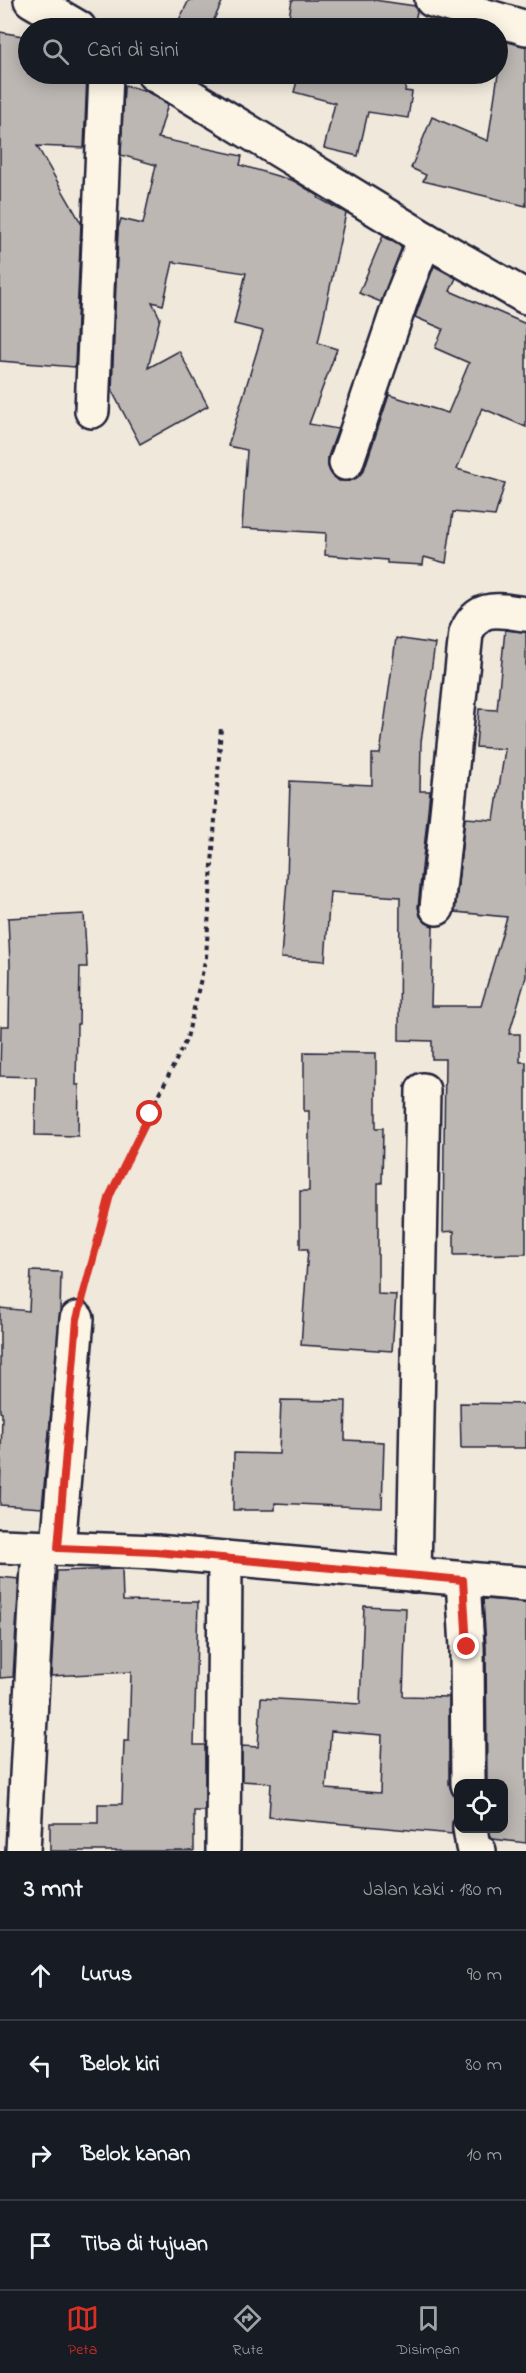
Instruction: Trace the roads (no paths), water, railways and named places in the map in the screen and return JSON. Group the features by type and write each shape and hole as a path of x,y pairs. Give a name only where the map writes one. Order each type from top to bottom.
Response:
{"street":[{"path":"31,0 63,18"},
{"path":"83,18 86,0"},
{"path":"432,0 492,18"},
{"path":"508,23 526,28"},
{"path":"92,411 106,84"},
{"path":"170,84 425,239 526,297"},
{"path":"346,463 403,294 425,239"},
{"path":"437,908 466,633 472,620 482,612 495,610 526,614"},
{"path":"414,1575 423,1090"},
{"path":"22,1851 48,1548 77,1319"},
{"path":"0,1546 156,1552 526,1584"},
{"path":"223,1851 225,1558"},
{"path":"463,1580 467,1647 468,1779"},
{"path":"471,1833 473,1847 479,1851"}]}
